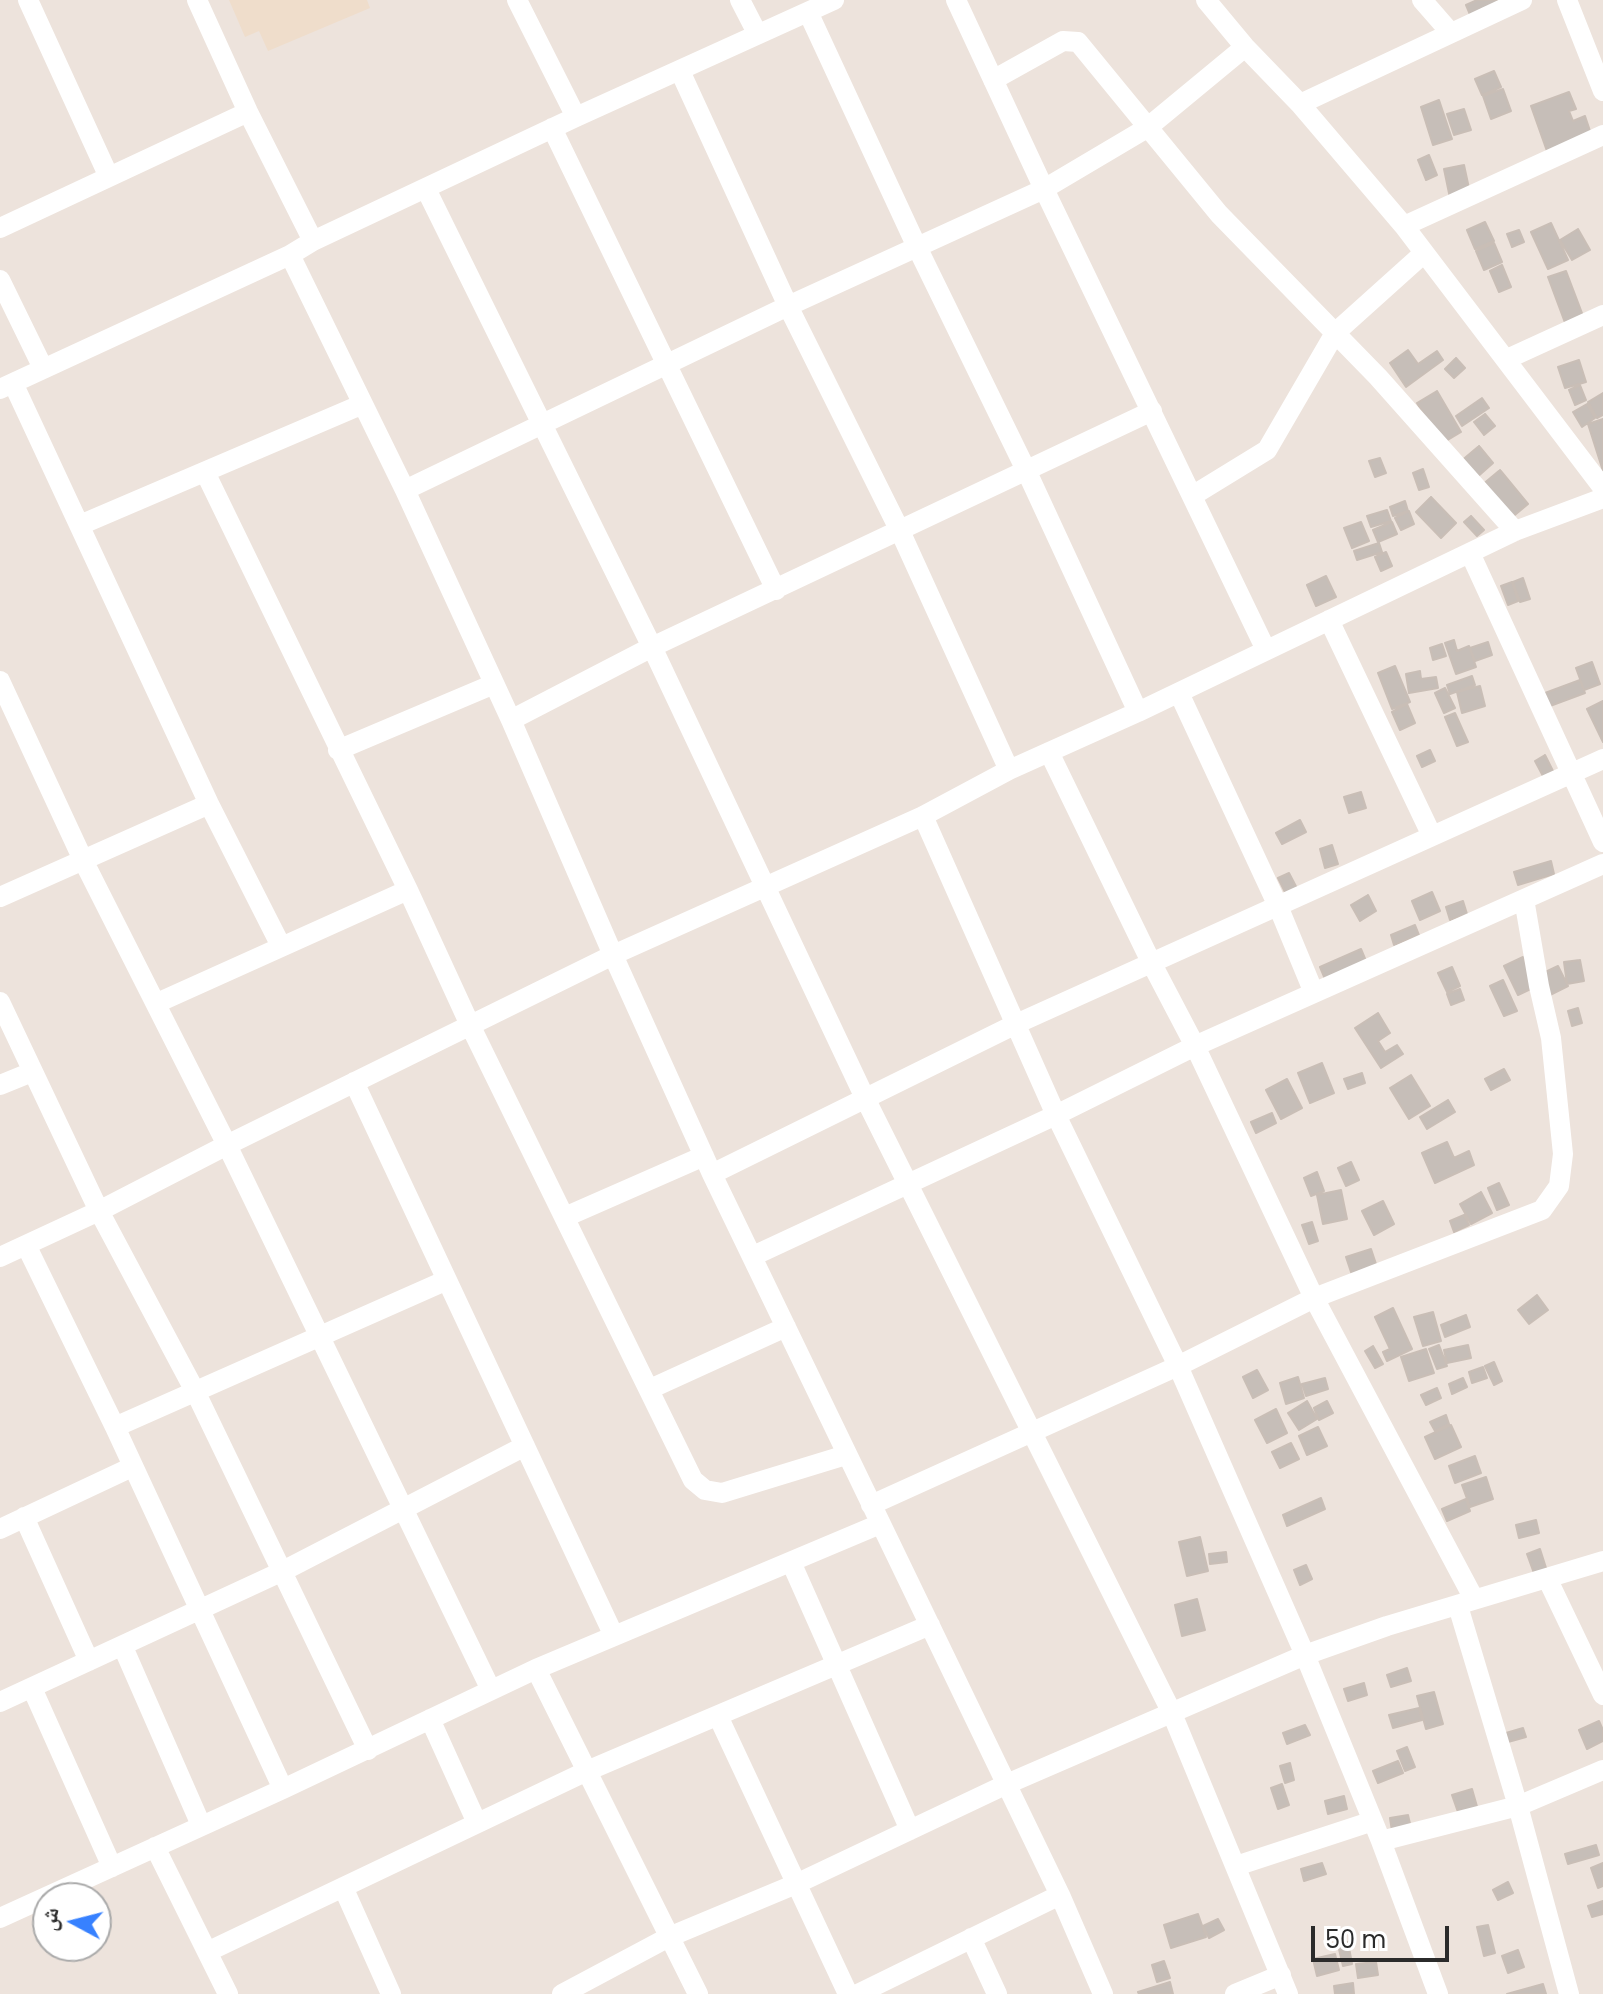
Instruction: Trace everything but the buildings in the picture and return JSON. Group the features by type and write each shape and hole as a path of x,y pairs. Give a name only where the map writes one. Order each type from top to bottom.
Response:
{"street":[{"path":"28,0 109,177"},
{"path":"197,0 248,112 313,241"},
{"path":"517,0 576,117"},
{"path":"740,0 757,33"},
{"path":"281,946 209,804 80,525 7,386 290,255 313,241 552,128 834,0"},
{"path":"956,0 1266,650"},
{"path":"1206,0 1404,226 1603,488"},
{"path":"1422,0 1450,32"},
{"path":"1300,104 1522,0"},
{"path":"1567,0 1603,91"},
{"path":"808,12 1138,712"},
{"path":"993,80 1063,41 1078,42 1219,214 1378,377 1515,531"},
{"path":"405,490 788,306 1044,189 1147,128 1245,47"},
{"path":"680,71 788,306 900,531 1009,770"},
{"path":"0,228 248,112"},
{"path":"552,128 776,590"},
{"path":"1404,226 1603,135"},
{"path":"426,189 652,647 865,1098 1171,1711 1285,1985 1235,1994"},
{"path":"1192,496 1267,450 1335,333 1424,253"},
{"path":"290,255 405,490 511,720 708,1165 1060,1895 1103,1994"},
{"path":"0,280 43,368"},
{"path":"1507,359 1603,315"},
{"path":"80,525 363,404"},
{"path":"511,720 652,647 1152,411"},
{"path":"205,472 408,890 470,1025 693,1480 705,1490 722,1493 846,1455"},
{"path":"0,1257 99,1211 613,955 923,816 1009,770 1179,693 1515,531 1603,498"},
{"path":"1470,553 1603,842"},
{"path":"1329,620 1432,836"},
{"path":"0,681 84,862 227,1145 491,1690"},
{"path":"338,750 494,684"},
{"path":"1179,693 1278,906 1314,993"},
{"path":"1049,752 1466,1603 1569,1994"},
{"path":"565,1217 708,1165 865,1098 1016,1024 1603,759"},
{"path":"0,897 209,804"},
{"path":"923,816 1056,1115 1178,1366 1305,1655 1381,1841 1438,1994"},
{"path":"753,1256 1056,1115 1195,1046 1603,864"},
{"path":"157,1003 408,890"},
{"path":"0,1918 368,1750 536,1669 791,1562 1032,1430 1178,1366 1314,1298 1542,1210 1559,1186 1563,1154 1551,1038 1524,899"},
{"path":"0,1002 99,1211 196,1393 368,1750"},
{"path":"0,1085 32,1072"},
{"path":"354,1082 614,1636"},
{"path":"26,1245 115,1427 283,1789"},
{"path":"115,1427 447,1280"},
{"path":"650,1389 786,1327"},
{"path":"0,1702 199,1612 525,1446"},
{"path":"0,1529 132,1467"},
{"path":"24,1517 89,1661"},
{"path":"562,1994 669,1937 796,1884 1007,1784 1171,1711 1305,1655 1387,1626 1603,1561"},
{"path":"791,1562 910,1830"},
{"path":"1547,1578 1603,1695"},
{"path":"207,1952 587,1771 930,1625"},
{"path":"123,1647 201,1825"},
{"path":"536,1669 698,1994"},
{"path":"32,1688 112,1867"},
{"path":"718,1716 848,1994"},
{"path":"430,1719 477,1823"},
{"path":"1381,1841 1518,1806 1603,1770"},
{"path":"1236,1866 1373,1821"},
{"path":"155,1847 228,1994"},
{"path":"343,1887 391,1994"},
{"path":"858,1994 1060,1895"},
{"path":"971,1938 997,1994"}],"shaded area":[{"path":"229,0 367,0 370,8 268,51 259,31 245,37"}]}
